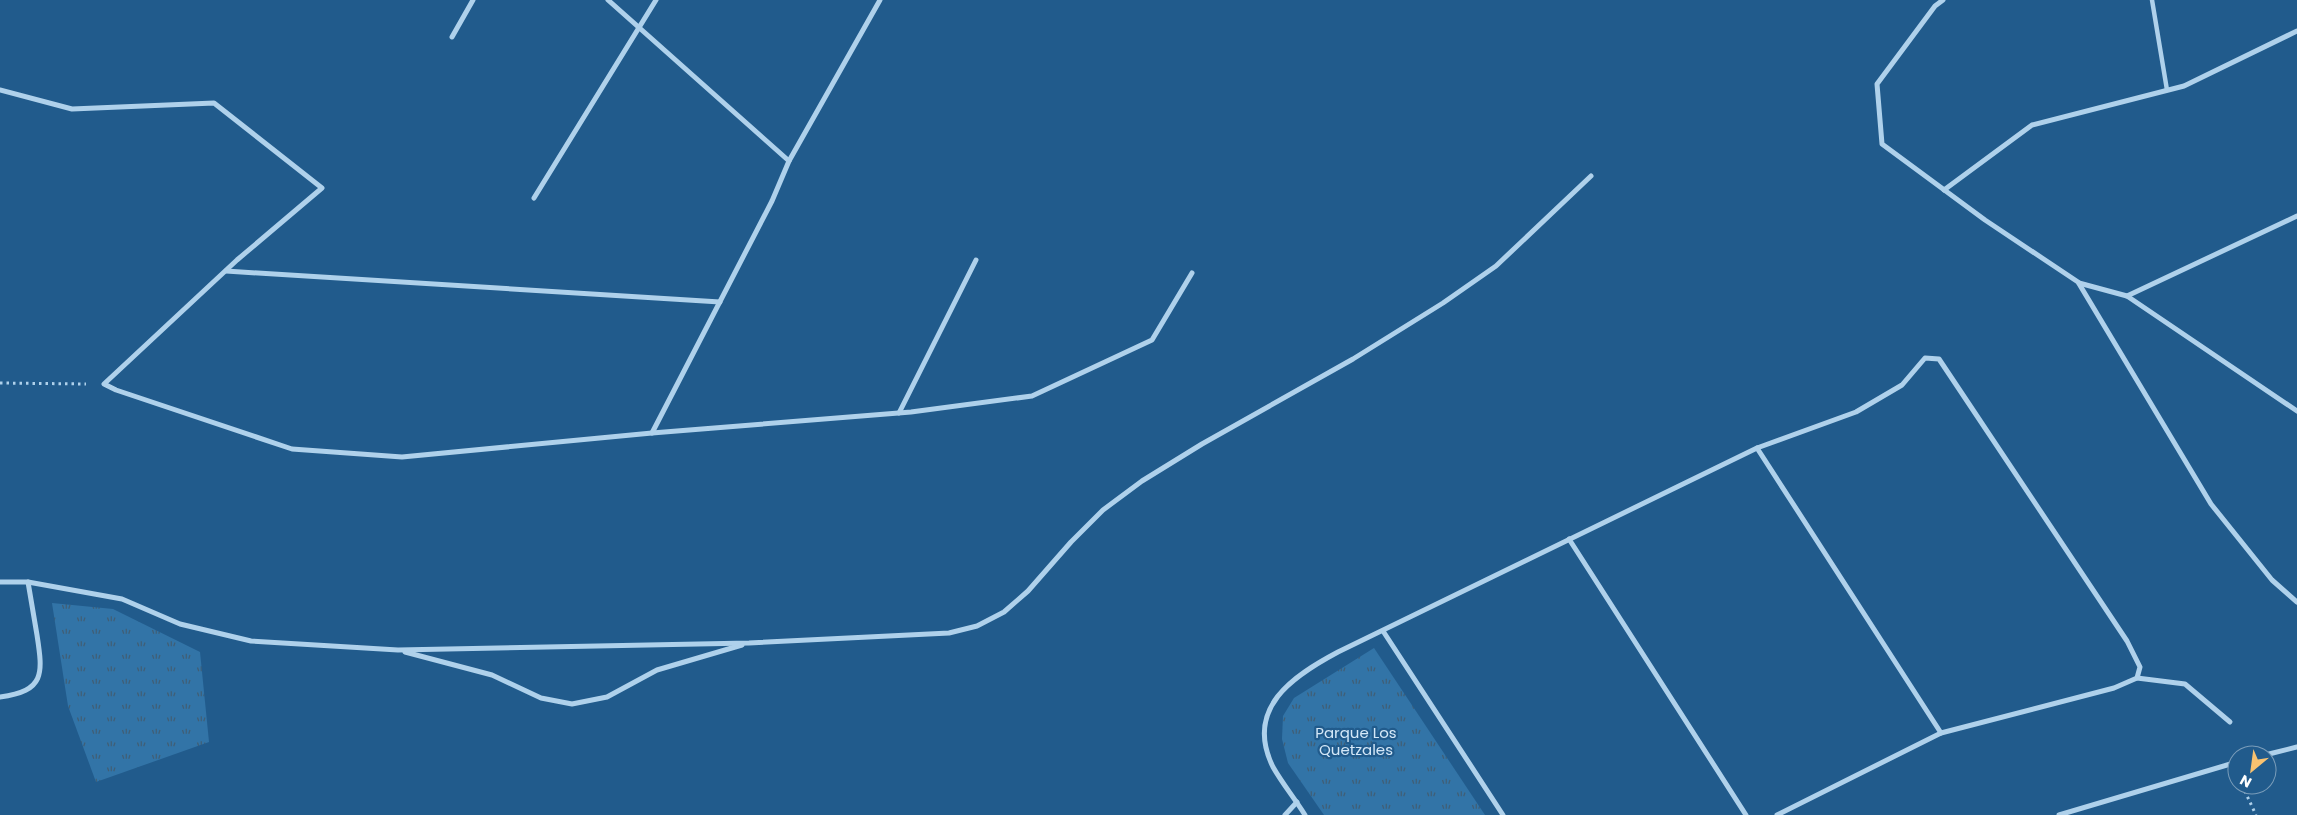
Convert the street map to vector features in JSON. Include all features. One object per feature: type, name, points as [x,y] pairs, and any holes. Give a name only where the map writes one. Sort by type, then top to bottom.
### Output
[{"type":"street","points":[[452,37],[473,0]]},
{"type":"street","points":[[608,0],[789,161]]},
{"type":"street","points":[[534,198],[656,0]]},
{"type":"street","points":[[652,433],[772,201],[789,161],[880,0]]},
{"type":"street","points":[[1943,0],[1935,6],[1877,84],[1882,144],[1985,220],[2078,282],[2128,296],[2297,411]]},
{"type":"street","points":[[2152,0],[2167,90]]},
{"type":"street","points":[[1944,190],[2032,125],[2184,86],[2297,31]]},
{"type":"street","points":[[0,90],[72,109],[214,103],[322,188],[226,271],[104,384],[116,390],[292,449],[402,457],[652,433],[898,413],[1032,396],[1152,340],[1192,273]]},
{"type":"street","points":[[0,582],[28,582],[122,598],[180,624],[251,641],[398,650],[749,643],[949,633],[977,626],[1004,612],[1028,591],[1071,542],[1103,510],[1134,487],[1202,444],[1354,359],[1443,303],[1496,266],[1591,176]]},
{"type":"street","points":[[2128,296],[2297,216]]},
{"type":"street","points":[[898,413],[976,260]]},
{"type":"street","points":[[226,271],[720,302]]},
{"type":"street","points":[[2078,282],[2211,504],[2272,580],[2297,602]]},
{"type":"street","points":[[1305,815],[1273,766],[1266,747],[1266,726],[1271,708],[1279,693],[1295,677],[1320,662],[1757,448],[1856,412],[1902,385],[1925,358],[1940,359],[2127,641],[2140,667],[2137,678]]},
{"type":"street","points":[[1757,448],[1941,733]]},
{"type":"street","points":[[1569,539],[1746,815]]},
{"type":"street","points":[[0,697],[20,694],[35,682],[42,668],[28,582]]},
{"type":"street","points":[[1383,631],[1503,815]]},
{"type":"street","points":[[398,650],[492,675],[541,698],[572,704],[607,697],[657,670],[749,643]]},
{"type":"street","points":[[1778,815],[1941,733],[2114,688],[2137,678],[2185,684],[2230,722]]},
{"type":"street","points":[[2277,752],[2297,748]]},
{"type":"street","points":[[2060,815],[2227,765]]},
{"type":"street","points":[[1285,815],[1296,802]]},
{"type":"path","points":[[0,383],[104,384]]},
{"type":"path","points":[[2247,795],[2256,815]]},
{"type":"green space","points":[[52,603],[113,609],[200,652],[209,742],[96,782],[68,706]]},
{"type":"green space","name":"Parque Los Quetzales","points":[[1374,648],[1485,815],[1324,815],[1288,763],[1282,739],[1283,716],[1294,698]]}]
